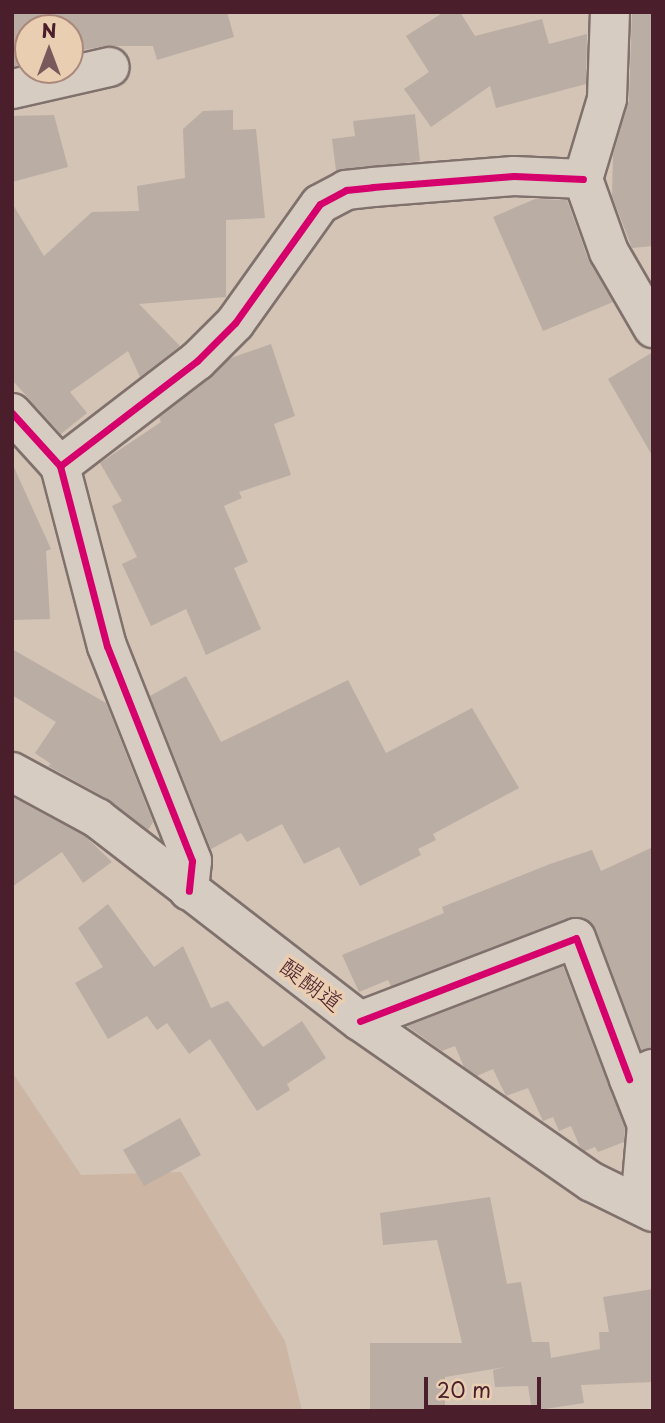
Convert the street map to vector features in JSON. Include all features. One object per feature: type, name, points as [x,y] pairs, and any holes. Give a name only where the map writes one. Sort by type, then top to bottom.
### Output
[{"type":"street","points":[[610,12],[607,99],[583,179],[609,252],[653,328]]},
{"type":"street","points":[[12,89],[110,67]]},
{"type":"street","points":[[60,467],[197,361],[235,323],[320,204],[346,190],[373,187],[514,176],[583,179]]},
{"type":"street","points":[[12,413],[60,467],[107,646],[192,861],[189,891]]},
{"type":"street","name":"醍醐道","points":[[12,772],[97,818],[360,1021],[592,1182],[647,1208]]},
{"type":"street","points":[[360,1021],[576,938],[641,1074],[647,1125],[647,1208]]},
{"type":"shaded area","points":[[12,1072],[81,1175],[181,1172],[285,1341],[302,1411],[12,1411]]},
{"type":"building","points":[[12,12],[227,12],[234,37],[157,60],[153,46],[106,46],[84,50],[84,14],[14,14],[12,67]]},
{"type":"building","points":[[444,12],[460,12],[475,36],[542,19],[549,44],[587,34],[586,84],[496,108],[490,86],[431,127],[404,89],[429,72],[406,36]]},
{"type":"building","points":[[632,12],[653,12],[653,246],[632,248],[612,196],[613,155],[629,100]]},
{"type":"building","points":[[233,110],[233,130],[256,129],[265,218],[226,220],[226,297],[139,304],[180,346],[140,377],[128,351],[70,392],[87,413],[61,434],[12,380],[12,203],[44,256],[92,212],[139,211],[137,186],[185,178],[183,129],[203,111]]},
{"type":"building","points":[[415,114],[420,161],[336,171],[332,139],[355,136],[353,121]]},
{"type":"building","points":[[54,115],[68,167],[12,182],[12,116]]},
{"type":"building","points":[[535,199],[567,200],[588,259],[613,302],[543,331],[493,217]]},
{"type":"building","points":[[271,344],[295,416],[274,424],[291,475],[239,492],[242,498],[224,506],[248,562],[234,568],[261,629],[206,655],[186,609],[151,626],[122,564],[137,557],[112,506],[122,501],[100,463],[161,422],[159,417],[231,358]]},
{"type":"building","points":[[653,352],[653,457],[608,379]]},
{"type":"building","points":[[12,463],[51,549],[46,551],[50,619],[12,620]]},
{"type":"building","points":[[12,649],[106,703],[153,822],[148,830],[108,799],[48,766],[51,764],[35,753],[56,722],[12,695]]},
{"type":"building","points":[[186,676],[221,742],[348,680],[386,753],[472,708],[519,788],[433,834],[436,840],[418,849],[421,855],[360,886],[339,847],[304,864],[282,824],[247,842],[241,833],[211,849],[150,696]]},
{"type":"building","points":[[12,797],[85,836],[112,862],[83,883],[62,852],[12,887]]},
{"type":"building","points":[[653,847],[651,1048],[641,1050],[596,930],[580,917],[391,986],[388,980],[359,992],[342,955],[444,913],[442,907],[550,864],[592,850],[601,871]]},
{"type":"building","points":[[108,904],[154,967],[183,946],[211,1008],[228,1001],[263,1047],[302,1021],[326,1058],[287,1084],[290,1090],[257,1111],[210,1039],[189,1054],[167,1023],[157,1030],[147,1016],[108,1039],[75,983],[103,967],[78,928]]},
{"type":"building","points":[[563,966],[625,1128],[624,1142],[598,1152],[595,1147],[585,1151],[580,1147],[571,1126],[559,1131],[553,1117],[543,1121],[528,1088],[506,1096],[493,1069],[477,1076],[464,1067],[455,1046],[442,1051],[407,1026]]},
{"type":"building","points":[[180,1118],[201,1155],[144,1186],[123,1150]]},
{"type":"building","points":[[490,1197],[507,1284],[521,1282],[532,1342],[549,1342],[551,1358],[600,1349],[599,1332],[609,1332],[603,1297],[653,1289],[653,1382],[581,1385],[584,1403],[532,1411],[528,1386],[495,1387],[493,1370],[505,1367],[445,1377],[445,1411],[370,1411],[370,1343],[462,1343],[437,1240],[383,1245],[380,1213]]},
{"type":"cycle path","points":[[60,466],[197,361],[235,323],[320,204],[346,190],[373,187],[514,176],[583,179]]},
{"type":"cycle path","points":[[12,413],[60,466],[107,646],[192,861],[189,891]]},
{"type":"cycle path","points":[[360,1021],[576,938],[629,1079]]}]
